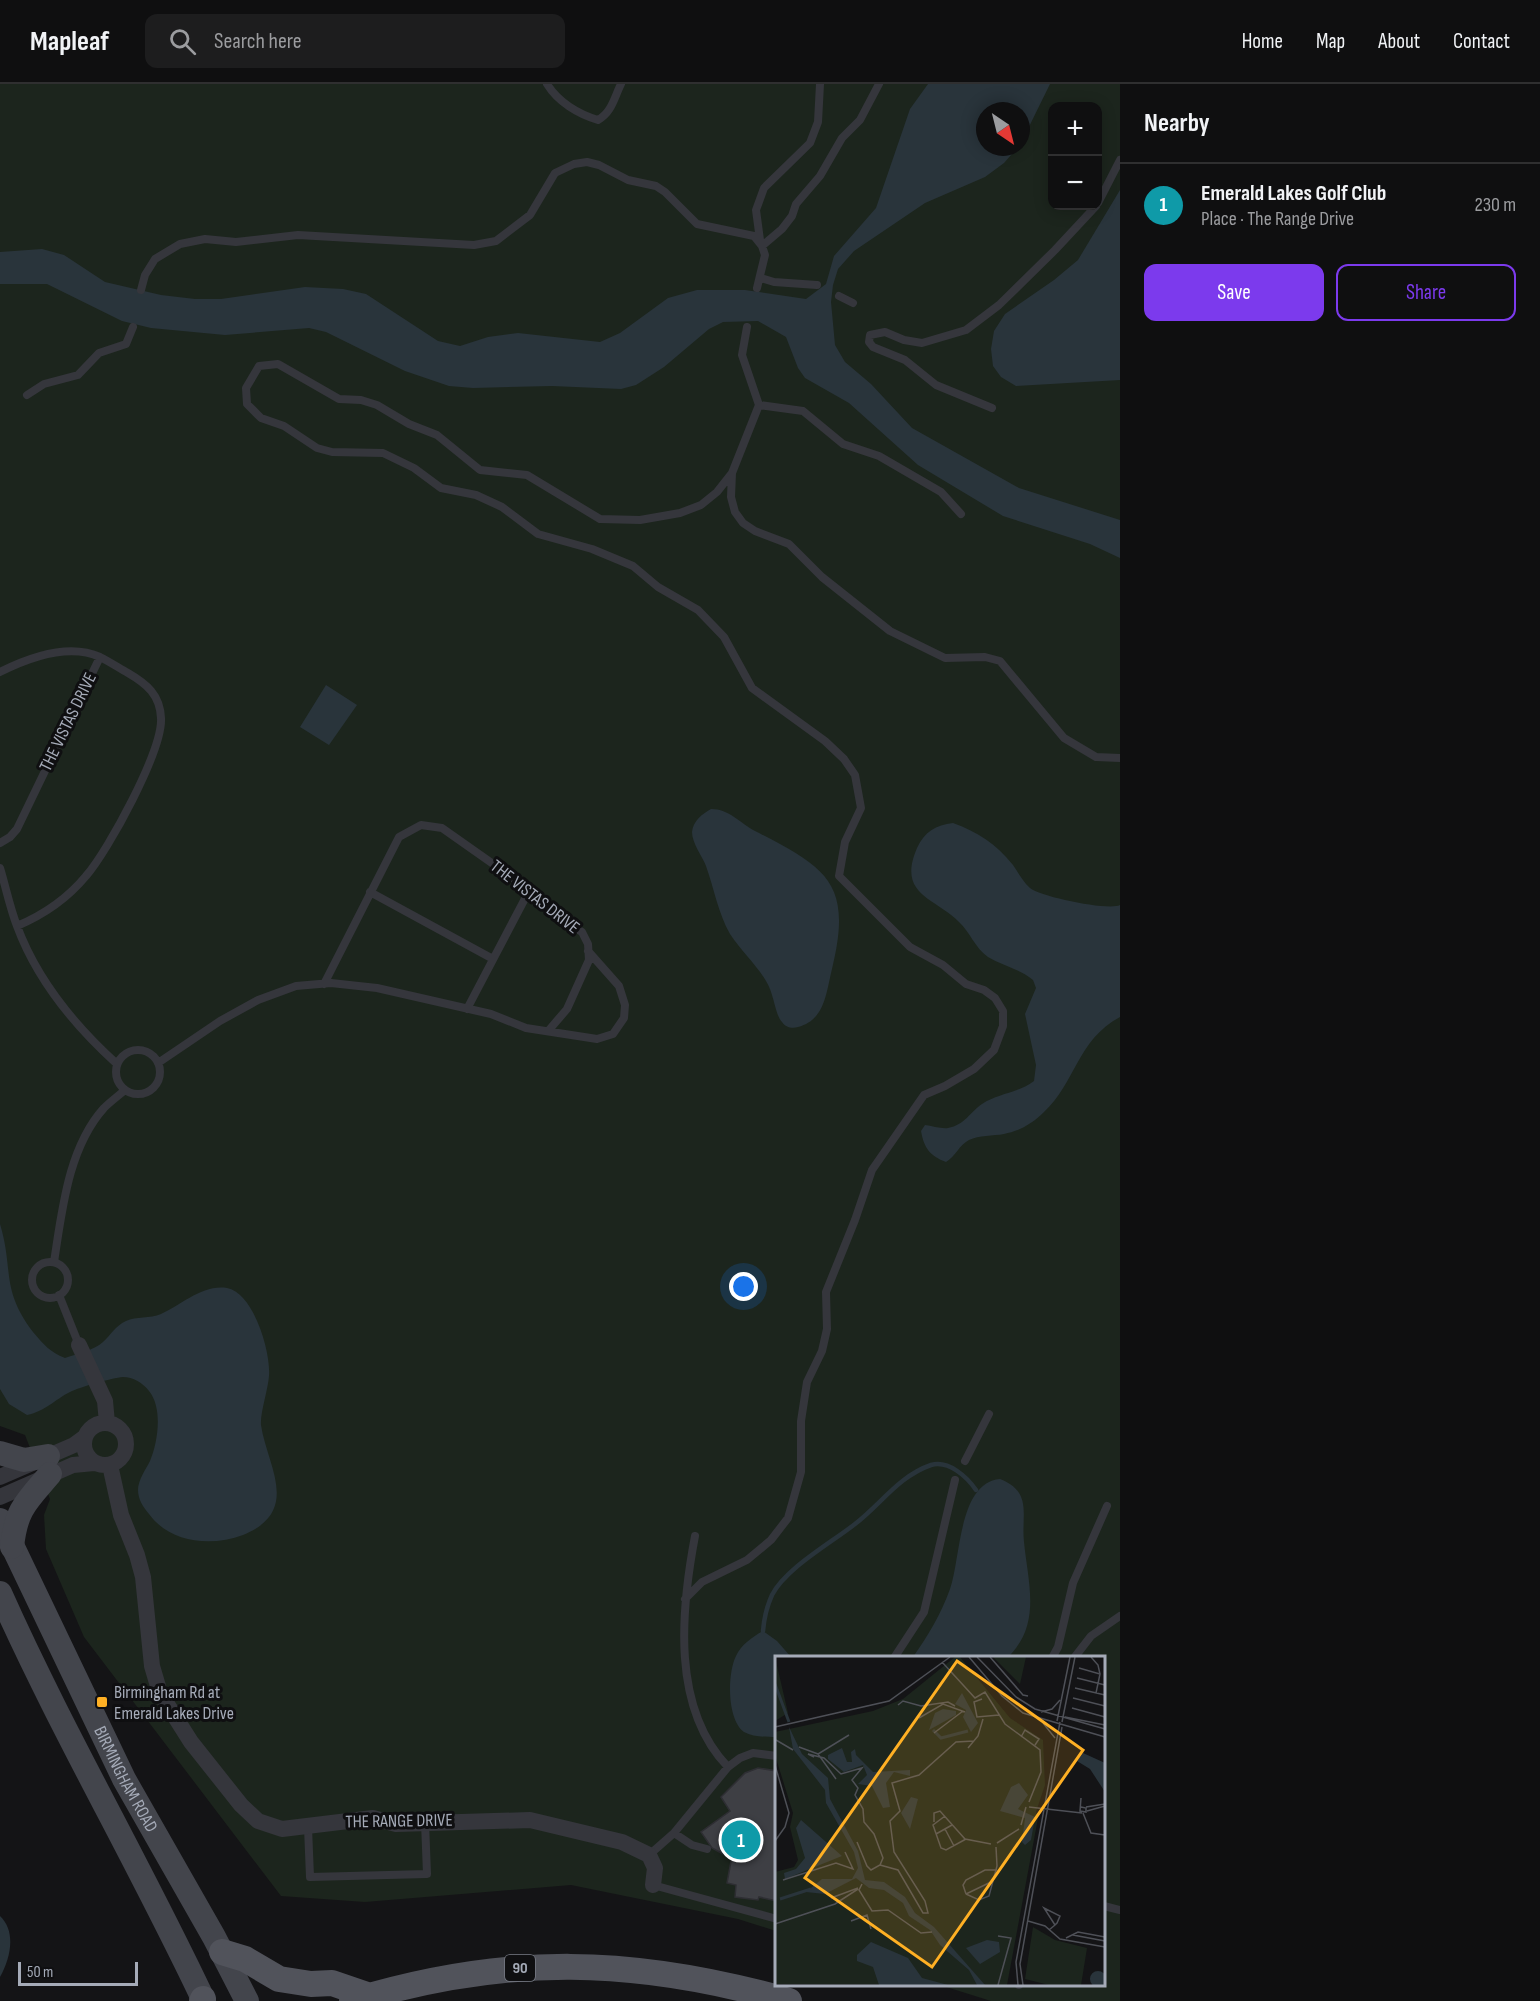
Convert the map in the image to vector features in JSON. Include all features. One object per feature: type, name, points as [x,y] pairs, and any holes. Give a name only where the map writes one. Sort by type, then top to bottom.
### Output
[{"type":"main road","points":[[222,1952],[245,1959],[279,1979],[311,1984],[332,1983],[361,1998]]},
{"type":"main road","name":"90","points":[[361,1998],[401,1986],[479,1971],[576,1965],[620,1967],[682,1976],[789,2001]]},
{"type":"street","points":[[79,1345],[105,1401],[107,1423]]},
{"type":"street","points":[[0,1453],[49,1465],[102,1464],[123,1455],[125,1439],[121,1432],[107,1423],[94,1426],[85,1437],[49,1465],[0,1497]]},
{"type":"street","points":[[85,1437],[85,1452],[102,1464]]},
{"type":"street","name":"THE RANGE DRIVE","points":[[102,1464],[137,1555],[142,1577],[152,1666],[160,1693],[209,1766],[258,1821],[282,1829],[373,1818],[396,1824],[530,1820],[622,1842],[649,1856]]},
{"type":"street","points":[[0,1477],[49,1465]]},
{"type":"street","points":[[12,1547],[16,1519],[49,1465]]},
{"type":"street","name":"BIRMINGHAM ROAD","points":[[0,1520],[124,1779],[222,1952],[247,2001]]},
{"type":"street","name":"BIRMINGHAM ROAD","points":[[0,1593],[58,1718],[142,1873],[203,2000]]},
{"type":"street","points":[[649,1856],[655,1868],[653,1885]]},
{"type":"lane","points":[[547,84],[554,94],[567,105],[585,116],[598,120],[607,115],[621,84]]},
{"type":"lane","points":[[757,288],[765,264],[756,210],[764,188],[810,143],[818,122],[820,84]]},
{"type":"lane","points":[[761,244],[782,229],[792,216],[796,204],[820,176],[842,138],[860,120],[879,84]]},
{"type":"lane","points":[[1102,194],[1120,160]]},
{"type":"lane","points":[[141,290],[145,275],[155,259],[180,244],[205,239],[236,242],[298,236],[474,245],[496,242],[530,215],[555,173],[573,164],[587,162],[599,165],[628,180],[656,186],[698,224],[740,231],[754,236],[761,244]]},
{"type":"lane","points":[[992,408],[936,385],[905,360],[873,347],[869,342],[870,335],[885,332],[904,340],[922,343],[966,330],[999,305],[1056,250],[1092,210]]},
{"type":"lane","points":[[760,278],[780,283],[817,285]]},
{"type":"lane","points":[[839,296],[853,303]]},
{"type":"lane","points":[[27,395],[44,384],[78,375],[99,353],[126,344],[133,327]]},
{"type":"lane","points":[[685,1599],[702,1582],[747,1560],[771,1540],[788,1518],[801,1472],[801,1420],[807,1382],[822,1351],[827,1329],[826,1292],[872,1170],[924,1095],[945,1086],[974,1068],[994,1050],[1003,1026],[1002,1011],[995,998],[984,990],[966,984],[943,965],[910,946],[839,876],[845,842],[861,808],[855,775],[844,759],[825,741],[752,688],[724,637],[698,610],[658,587],[633,566],[592,549],[538,534],[502,507],[476,495],[441,488],[414,468],[382,453],[332,452],[317,448],[284,426],[261,418],[247,404],[246,388],[259,366],[278,364],[339,399],[360,400],[377,405],[409,424],[437,435],[480,470],[527,475],[600,519],[640,520],[680,513],[701,505],[717,492],[732,473],[759,405],[742,355],[747,327]]},
{"type":"lane","points":[[759,405],[803,411],[843,444],[879,456],[941,492],[961,514]]},
{"type":"lane","points":[[732,473],[731,497],[735,512],[742,523],[755,531],[789,544],[822,577],[890,631],[945,658],[985,657],[1000,661],[1064,738],[1096,757],[1120,758]]},
{"type":"lane","name":"THE VISTAS DRIVE","points":[[0,672],[49,654],[71,652],[100,657],[17,829],[0,843]]},
{"type":"lane","points":[[17,926],[60,902],[87,876],[132,798],[157,742],[162,720],[158,699],[135,677],[100,657]]},
{"type":"lane","name":"THE VISTAS DRIVE","points":[[324,984],[399,837],[421,825],[442,828],[529,891],[556,917],[582,932],[589,960],[567,1009],[549,1030]]},
{"type":"lane","points":[[0,868],[17,926],[46,985],[99,1048],[117,1064]]},
{"type":"lane","points":[[467,1009],[529,891]]},
{"type":"lane","points":[[370,892],[494,958]]},
{"type":"lane","points":[[158,1063],[220,1021],[258,1000],[296,986],[324,984],[377,988],[491,1014],[526,1028],[549,1030],[583,1039],[597,1039],[613,1034],[624,1018],[625,1005],[619,986],[588,951]]},
{"type":"lane","points":[[141,1050],[148,1053],[158,1063],[159,1077],[152,1089],[139,1094],[125,1090],[117,1078],[117,1064],[127,1053],[141,1050]]},
{"type":"lane","points":[[54,1262],[64,1200],[84,1139],[103,1109],[125,1090]]},
{"type":"lane","points":[[54,1262],[67,1274],[67,1286],[59,1295],[46,1297],[36,1291],[32,1279],[42,1264],[54,1262]]},
{"type":"lane","points":[[59,1295],[79,1345]]},
{"type":"lane","points":[[964,1461],[989,1414]]},
{"type":"lane","points":[[895,1656],[924,1612],[955,1480]]},
{"type":"lane","points":[[1053,1656],[1058,1647],[1073,1583],[1107,1506]]},
{"type":"lane","points":[[695,1536],[685,1599],[683,1649],[700,1730],[714,1753],[728,1767]]},
{"type":"lane","points":[[1076,1656],[1091,1636],[1120,1616]]},
{"type":"lane","points":[[649,1856],[674,1833],[728,1767],[740,1758],[753,1753],[775,1756]]},
{"type":"lane","points":[[308,1827],[310,1877],[427,1874],[425,1822]]},
{"type":"lane","points":[[674,1833],[692,1845],[707,1849]]},
{"type":"lane","points":[[653,1885],[775,1918]]},
{"type":"lane","points":[[1105,1906],[1120,1910]]},
{"type":"shaded area","points":[[0,84],[1120,84],[1120,2001],[991,2001],[943,1986],[1105,1986],[1105,1656],[775,1656],[775,1931],[738,1919],[571,1885],[365,1902],[281,1896],[84,1637],[46,1549],[44,1515],[50,1499],[25,1435],[0,1426]]},
{"type":"shaded area","points":[[928,84],[1050,84],[1030,125],[1030,102],[976,102],[976,156],[1010,156],[985,177],[925,203],[854,251],[838,269],[831,302],[835,345],[845,362],[871,384],[912,428],[1019,488],[1120,520],[1120,558],[1090,544],[1003,516],[918,465],[849,403],[805,378],[798,368],[786,337],[758,321],[723,322],[709,329],[664,367],[636,385],[621,389],[552,386],[473,388],[449,386],[405,371],[326,332],[309,328],[225,335],[151,328],[122,321],[47,284],[0,284],[0,252],[42,249],[64,255],[105,282],[161,295],[221,299],[305,287],[343,289],[366,294],[438,341],[460,346],[488,337],[518,333],[600,342],[620,333],[668,298],[697,290],[745,290],[806,299],[826,284],[834,256],[876,208],[910,109]]},
{"type":"shaded area","points":[[1120,190],[1120,380],[1016,386],[1001,377],[993,366],[991,349],[994,331],[1005,314],[1054,280],[1078,260]]},
{"type":"shaded area","points":[[326,685],[357,705],[329,745],[300,727]]},
{"type":"shaded area","points":[[711,809],[729,814],[800,856],[817,868],[836,897],[839,916],[838,940],[828,987],[819,1012],[807,1023],[798,1027],[793,1028],[783,1024],[766,981],[730,934],[719,909],[706,866],[692,836],[696,821]]},
{"type":"shaded area","points":[[953,823],[971,830],[993,845],[1013,865],[1027,886],[1037,892],[1090,905],[1120,905],[1120,1017],[1094,1038],[1063,1089],[1040,1116],[1015,1131],[969,1140],[946,1162],[932,1154],[926,1147],[921,1131],[925,1125],[946,1128],[959,1124],[982,1104],[1034,1081],[1036,1065],[1025,1014],[1036,988],[1033,980],[983,953],[959,922],[929,900],[915,885],[912,864],[923,838],[936,828]]},
{"type":"shaded area","points":[[0,1224],[9,1279],[16,1303],[23,1317],[41,1341],[51,1351],[65,1358],[100,1345],[126,1321],[161,1314],[209,1289],[227,1288],[237,1292],[245,1301],[259,1325],[269,1366],[261,1425],[276,1486],[276,1500],[272,1513],[261,1525],[231,1539],[192,1540],[168,1531],[149,1514],[141,1503],[138,1486],[155,1444],[158,1416],[149,1391],[134,1379],[123,1377],[81,1388],[27,1415],[9,1404],[0,1389]]},
{"type":"shaded area","points":[[1000,1479],[1010,1484],[1017,1491],[1023,1505],[1024,1542],[1030,1588],[1029,1617],[1025,1631],[1019,1644],[1009,1656],[914,1656],[943,1607],[954,1576],[963,1524],[976,1494],[986,1484]]},
{"type":"shaded area","points":[[763,1631],[777,1641],[790,1656],[775,1656],[775,1737],[748,1734],[738,1726],[734,1718],[730,1696],[733,1664],[741,1648]]},
{"type":"shaded area","points":[[0,1916],[9,1930],[10,1946],[7,1962],[0,1977]]},
{"type":"building","points":[[758,1768],[775,1771],[775,1901],[759,1897],[758,1900],[735,1897],[736,1885],[727,1883],[732,1856],[735,1857],[736,1851],[730,1849],[723,1854],[712,1848],[701,1832],[730,1811],[721,1797],[745,1773]]},
{"type":"waterway","points":[[763,1631],[772,1595],[788,1575],[855,1524],[909,1476],[931,1465],[944,1465],[963,1475],[976,1490]]},
{"type":"place","name":"Birmingham Rd at Emerald Lakes Drive","points":[[102,1702]]},
{"type":"place","name":"Emerald Lakes Golf Club","points":[[741,1840]]}]
